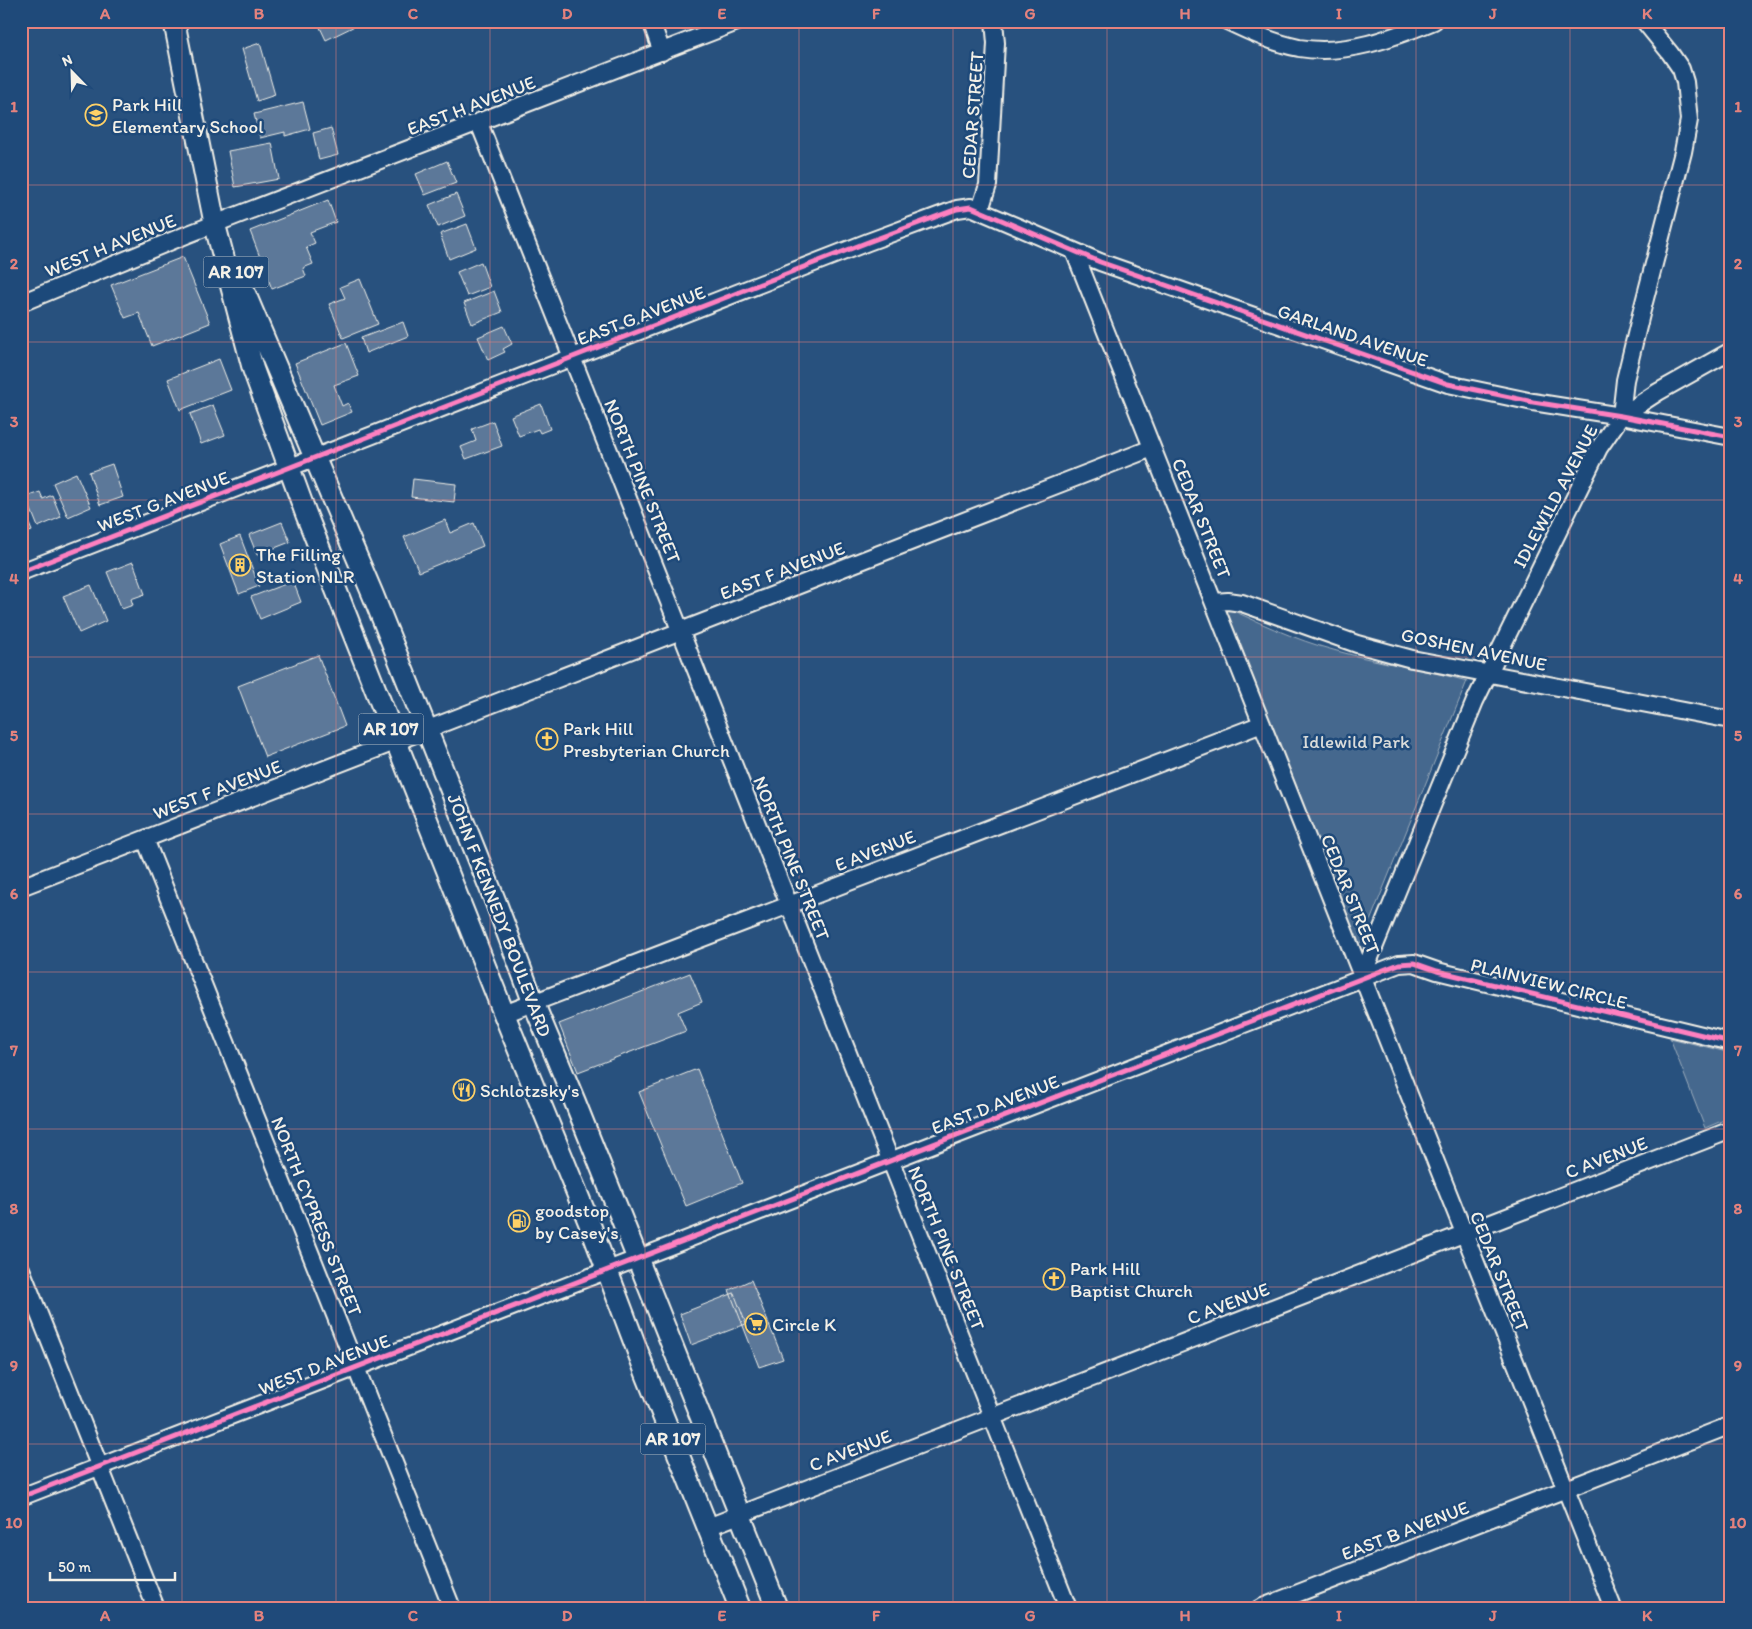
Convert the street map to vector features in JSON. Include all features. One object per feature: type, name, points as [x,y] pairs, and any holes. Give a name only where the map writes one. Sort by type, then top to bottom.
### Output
[{"type":"main road","name":"JOHN F KENNEDY BOULEVARD","points":[[174,21],[215,225],[253,368],[306,514],[740,1608]]},
{"type":"main road","name":"JOHN F KENNEDY BOULEVARD","points":[[215,225],[373,595],[496,903],[534,1004],[638,1258],[777,1608]]},
{"type":"street","points":[[651,21],[662,52]]},
{"type":"street","name":"EAST H AVENUE","points":[[215,225],[740,21]]},
{"type":"street","name":"CEDAR STREET","points":[[980,210],[988,185],[996,43],[994,21]]},
{"type":"street","points":[[1227,21],[1263,38],[1298,48],[1314,50],[1376,43],[1428,22]]},
{"type":"street","name":"IDLEWILD AVENUE","points":[[1362,977],[1458,741],[1488,674],[1599,448],[1621,416],[1630,361],[1683,152],[1689,120],[1684,82],[1680,70],[1670,53],[1644,21]]},
{"type":"street","name":"NORTH PINE STREET","points":[[479,123],[1068,1608]]},
{"type":"street","name":"EAST G AVENUE","points":[[315,458],[868,242],[958,209],[971,207],[980,210]]},
{"type":"street","name":"GARLAND AVENUE","points":[[980,210],[993,218],[1074,252],[1448,384],[1533,402],[1621,416],[1731,437]]},
{"type":"street","name":"WEST H AVENUE","points":[[21,303],[215,225]]},
{"type":"street","name":"CEDAR STREET","points":[[1074,252],[1613,1608]]},
{"type":"street","points":[[1621,416],[1658,392],[1731,351]]},
{"type":"street","name":"EAST F AVENUE","points":[[427,729],[1152,448]]},
{"type":"street","name":"WEST G AVENUE","points":[[21,572],[315,458]]},
{"type":"street","name":"GOSHEN AVENUE","points":[[1214,602],[1242,603],[1357,644],[1412,659],[1731,720]]},
{"type":"street","name":"E AVENUE","points":[[504,1014],[1262,724]]},
{"type":"street","name":"WEST F AVENUE","points":[[21,887],[427,729]]},
{"type":"street","name":"NORTH CYPRESS STREET","points":[[145,838],[452,1608]]},
{"type":"street","name":"PLAINVIEW CIRCLE","points":[[1362,977],[1399,964],[1414,963],[1436,971],[1731,1042]]},
{"type":"street","name":"EAST D AVENUE","points":[[638,1258],[1362,977]]},
{"type":"street","name":"C AVENUE","points":[[708,1528],[1731,1130]]},
{"type":"street","name":"WEST D AVENUE","points":[[21,1497],[638,1258]]},
{"type":"street","points":[[21,1269],[156,1608]]},
{"type":"street","points":[[1566,1489],[1731,1425]]},
{"type":"street","name":"EAST B AVENUE","points":[[1260,1608],[1566,1489]]},
{"type":"green space","name":"Idlewild Park","points":[[1214,602],[1274,629],[1321,646],[1467,681],[1362,941],[1357,945]]},
{"type":"green space","points":[[1670,1038],[1731,1053],[1731,1117],[1705,1128]]},
{"type":"building","points":[[317,21],[365,21],[326,40]]},
{"type":"building","points":[[260,43],[275,95],[257,101],[242,49]]},
{"type":"building","points":[[303,102],[310,129],[285,136],[285,132],[260,138],[254,114]]},
{"type":"building","points":[[331,128],[338,155],[319,160],[313,133]]},
{"type":"building","points":[[272,143],[279,179],[235,187],[228,151]]},
{"type":"building","points":[[447,161],[456,183],[425,195],[416,174]]},
{"type":"building","points":[[456,194],[465,216],[438,227],[429,205]]},
{"type":"building","points":[[328,200],[336,222],[310,232],[315,243],[306,247],[313,264],[303,268],[306,276],[272,289],[250,231]]},
{"type":"building","points":[[467,224],[476,248],[449,259],[440,234]]},
{"type":"building","points":[[183,257],[210,323],[152,346],[139,313],[125,318],[111,285]]},
{"type":"building","points":[[481,262],[490,287],[467,296],[457,272]]},
{"type":"building","points":[[360,279],[378,324],[343,338],[329,304],[345,298],[340,287]]},
{"type":"building","points":[[494,291],[502,312],[472,324],[464,303]]},
{"type":"building","points":[[403,322],[408,336],[366,353],[361,338]]},
{"type":"building","points":[[504,326],[512,344],[503,349],[505,352],[488,360],[478,337]]},
{"type":"building","points":[[346,343],[359,376],[334,385],[342,406],[348,403],[352,412],[320,425],[295,363]]},
{"type":"building","points":[[219,359],[231,390],[180,410],[168,379]]},
{"type":"building","points":[[541,404],[550,429],[540,433],[538,429],[519,436],[511,416]]},
{"type":"building","points":[[213,405],[225,435],[201,444],[190,414]]},
{"type":"building","points":[[493,421],[502,446],[466,459],[461,447],[476,441],[472,429]]},
{"type":"building","points":[[112,464],[123,497],[100,505],[89,472]]},
{"type":"building","points":[[76,473],[91,507],[68,517],[53,483]]},
{"type":"building","points":[[413,479],[456,484],[454,502],[411,497]]},
{"type":"building","points":[[40,492],[43,499],[52,495],[61,517],[38,527],[26,497]]},
{"type":"building","points":[[21,515],[23,520],[27,519],[32,531],[21,535]]},
{"type":"building","points":[[445,520],[450,533],[474,523],[483,546],[419,572],[404,537]]},
{"type":"building","points":[[282,522],[290,542],[257,555],[249,535]]},
{"type":"building","name":"The Filling Station NLR","points":[[240,536],[259,586],[239,594],[220,544]]},
{"type":"building","points":[[133,562],[145,594],[131,599],[133,605],[122,609],[107,572]]},
{"type":"building","points":[[293,581],[301,602],[260,619],[251,597]]},
{"type":"building","points":[[91,585],[106,621],[79,633],[63,596]]},
{"type":"building","points":[[318,655],[345,726],[265,757],[238,686]]},
{"type":"building","points":[[690,973],[702,1002],[678,1012],[686,1031],[578,1072],[559,1024]]},
{"type":"building","points":[[697,1069],[742,1183],[686,1206],[639,1092]]},
{"type":"building","name":"Circle K","points":[[751,1280],[783,1359],[759,1367],[729,1290]]},
{"type":"building","name":"Circle K","points":[[734,1293],[746,1324],[691,1345],[680,1314]]},
{"type":"cycle path","points":[[21,572],[868,242],[957,209],[971,207],[1100,262],[1448,384],[1533,402],[1621,416],[1731,437]]},
{"type":"cycle path","points":[[21,1497],[1399,964],[1414,963],[1437,971],[1731,1042]]},
{"type":"place","name":"Park Hill Elementary School","points":[[96,115]]},
{"type":"place","name":"The Filling Station NLR","points":[[240,565]]},
{"type":"place","name":"Park Hill Presbyterian Church","points":[[547,739]]},
{"type":"place","name":"Schlotzsky's","points":[[464,1090]]},
{"type":"place","name":"goodstop by Casey's","points":[[519,1221]]},
{"type":"place","name":"Park Hill Baptist Church","points":[[1054,1279]]},
{"type":"place","name":"Circle K","points":[[756,1324]]}]
